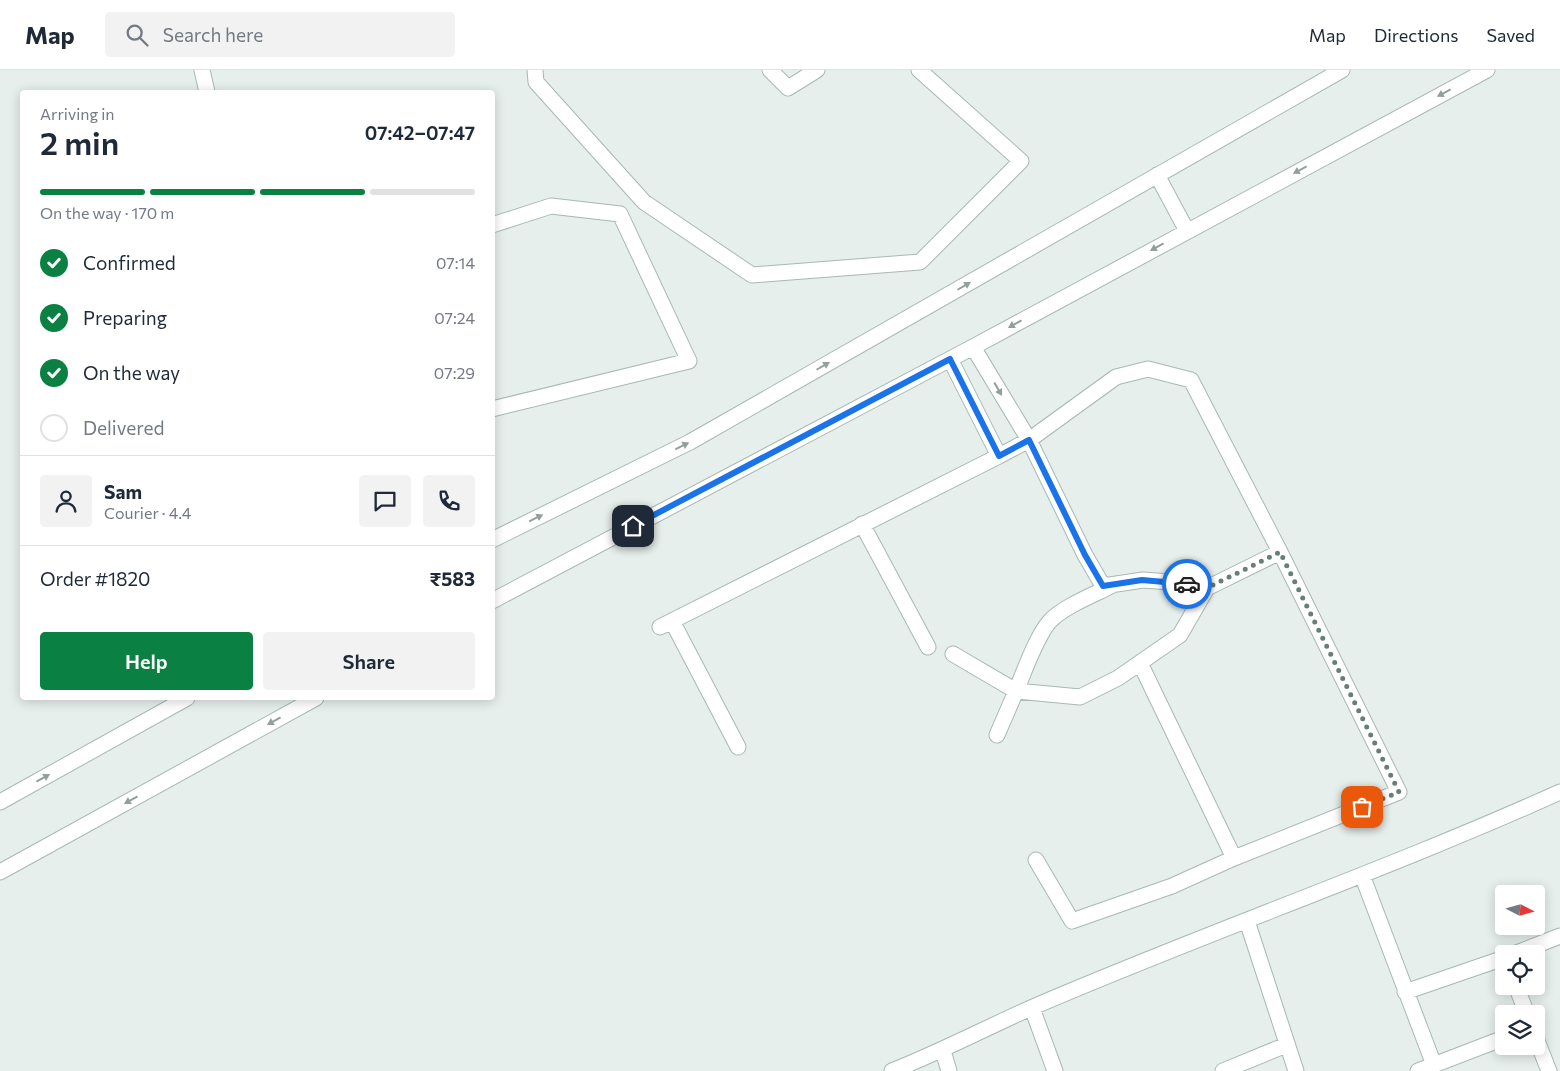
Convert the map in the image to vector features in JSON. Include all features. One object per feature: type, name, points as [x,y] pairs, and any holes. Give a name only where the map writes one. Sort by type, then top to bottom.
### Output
[{"type":"street","points":[[202,70],[207,90]]},
{"type":"street","points":[[535,70],[536,82],[644,202],[752,274],[920,262],[1020,160],[920,70]]},
{"type":"street","points":[[770,70],[788,88],[817,70]]},
{"type":"street","points":[[495,539],[690,442],[1342,70]]},
{"type":"street","points":[[495,599],[973,347],[1487,70]]},
{"type":"street","points":[[1158,175],[1187,231]]},
{"type":"street","points":[[495,224],[551,206],[620,214],[644,202]]},
{"type":"street","points":[[495,408],[689,361],[620,214]]},
{"type":"street","points":[[973,347],[1029,440],[1085,555],[1103,586],[1142,580],[1184,583],[1207,588]]},
{"type":"street","points":[[950,359],[999,456]]},
{"type":"street","points":[[738,747],[666,624],[1029,440],[1116,377],[1148,369],[1191,380],[1280,552],[1399,792],[1234,858],[1172,886],[1072,921],[1036,860]]},
{"type":"street","points":[[862,524],[928,647]]},
{"type":"street","points":[[953,654],[1016,690],[1080,697],[1118,678],[1180,635],[1207,588],[1280,552]]},
{"type":"street","points":[[997,735],[1037,644],[1050,621],[1111,586]]},
{"type":"street","points":[[1140,663],[1234,858]]},
{"type":"street","points":[[0,802],[182,700]]},
{"type":"street","points":[[0,872],[312,700]]},
{"type":"street","points":[[892,1071],[943,1051],[1032,1008],[1362,875],[1560,792]]},
{"type":"street","points":[[1362,875],[1434,1065]]},
{"type":"street","points":[[1247,921],[1296,1071]]},
{"type":"street","points":[[1537,945],[1560,936]]},
{"type":"street","points":[[1405,992],[1495,961]]},
{"type":"street","points":[[1032,1008],[1055,1071]]},
{"type":"street","points":[[1418,1071],[1495,1041]]},
{"type":"street","points":[[1223,1071],[1286,1045]]},
{"type":"street","points":[[943,1051],[949,1071]]},
{"type":"street","points":[[1543,1055],[1549,1071]]},
{"type":"way so far","points":[[1187,584],[1207,588],[1280,552],[1399,792],[1362,807]]},
{"type":"route","points":[[633,526],[950,359],[999,456],[1029,440],[1085,555],[1103,586],[1142,580],[1187,584]]}]
